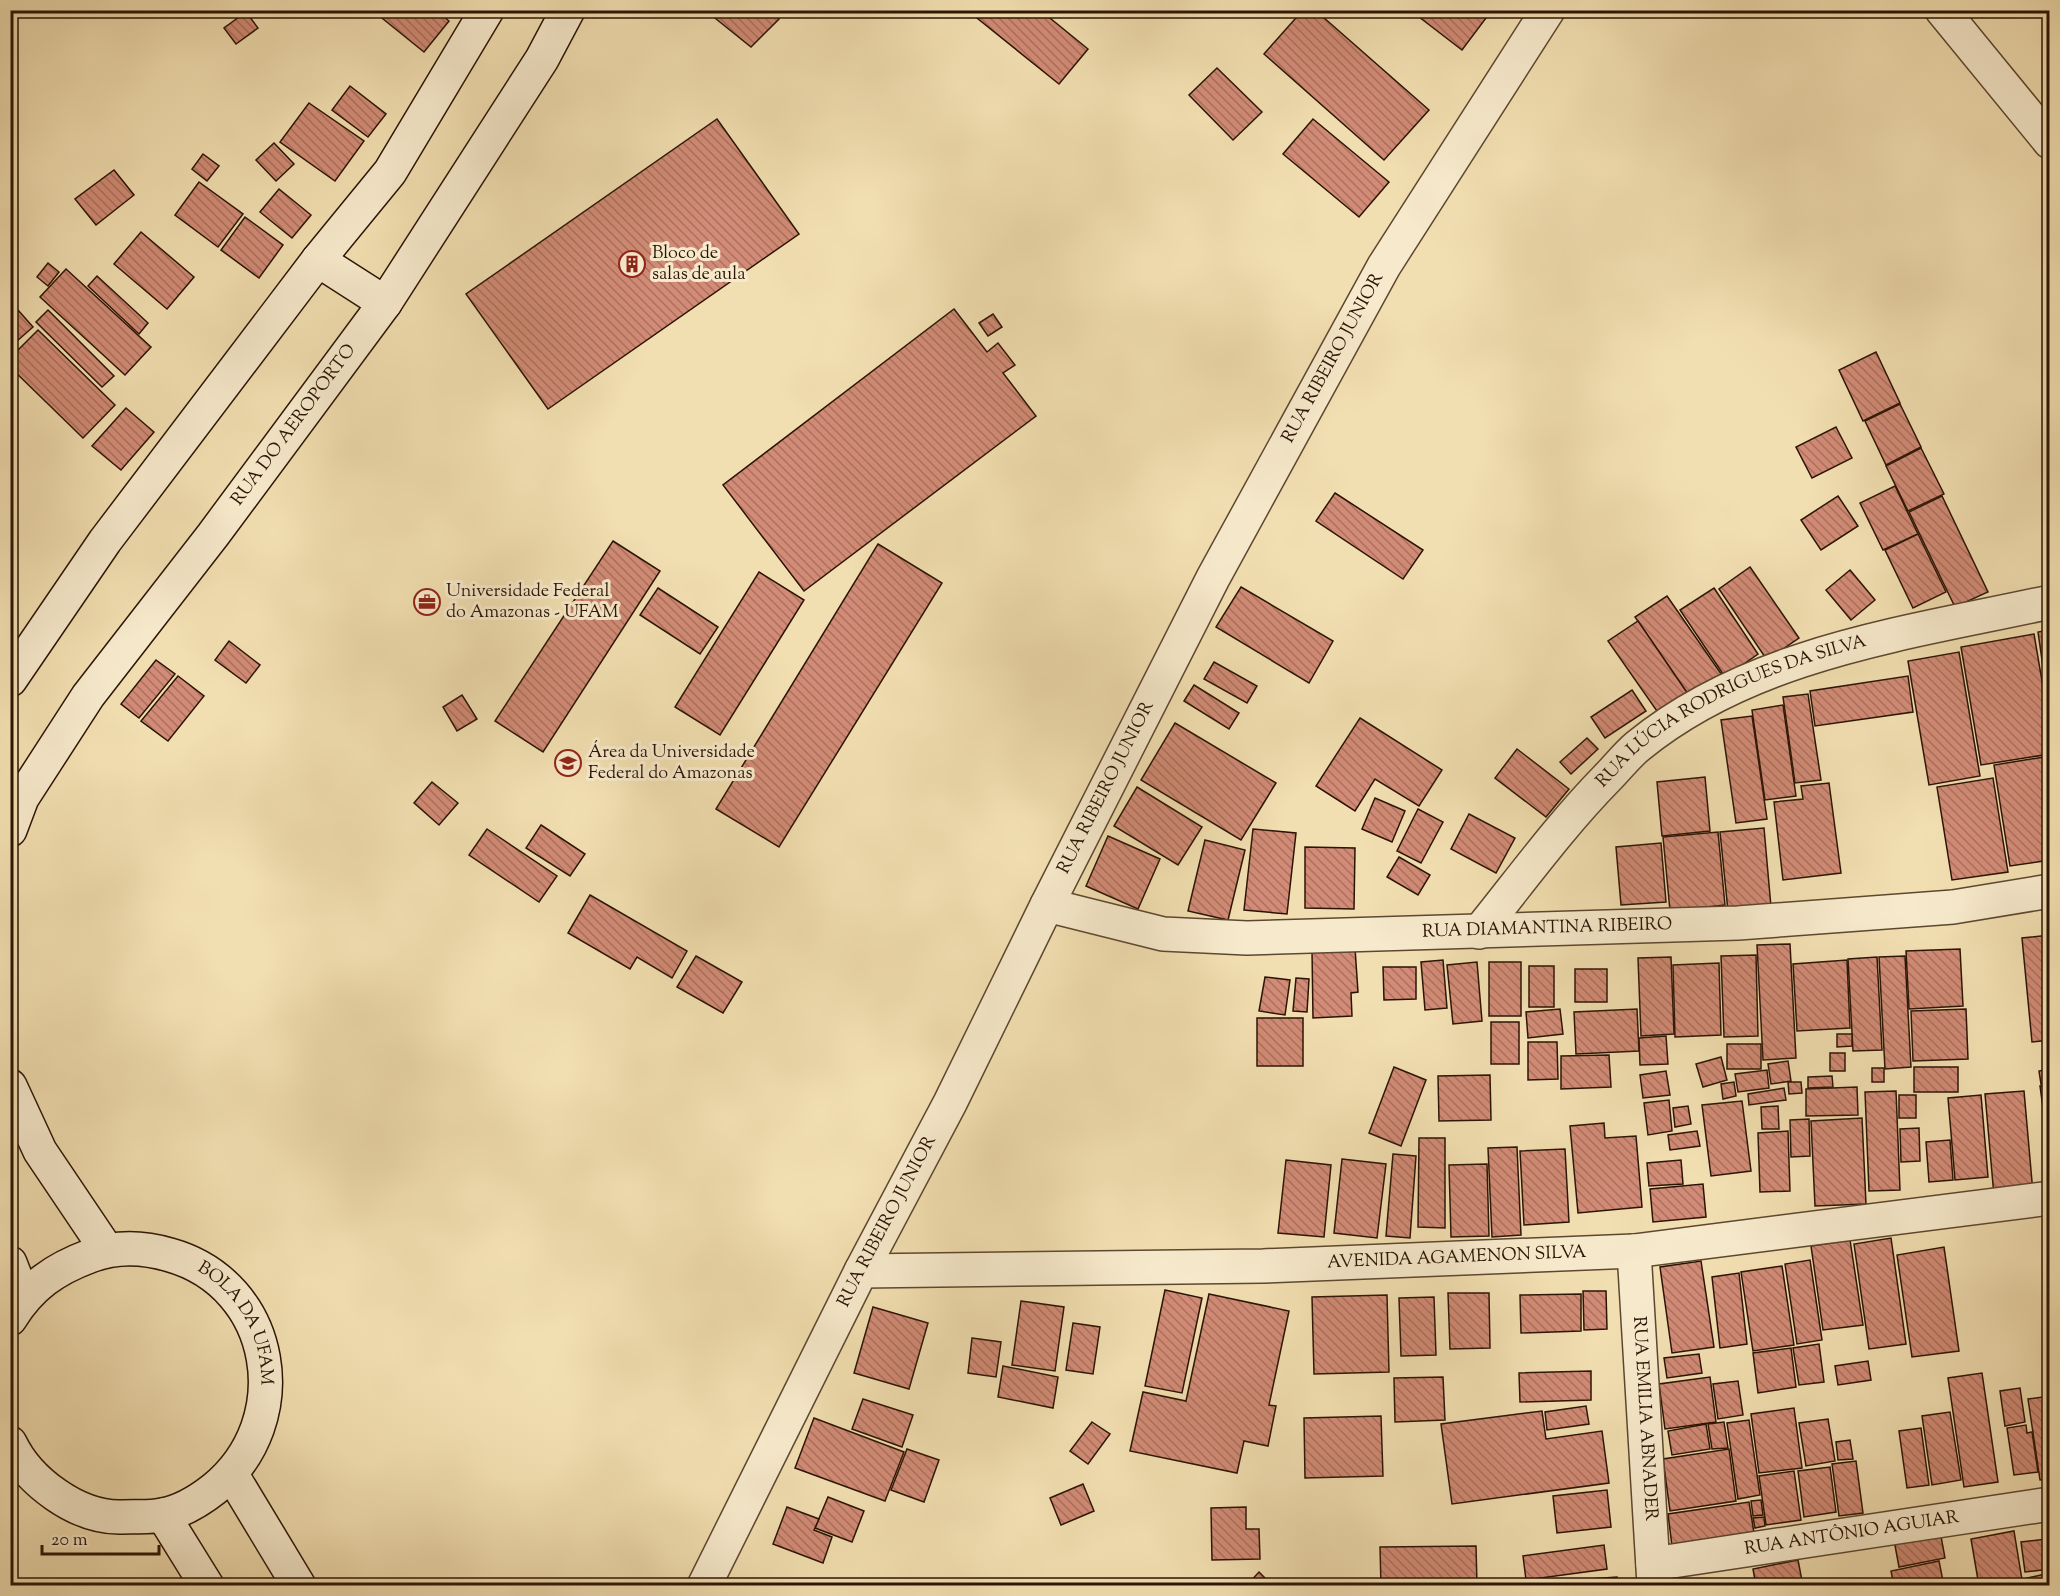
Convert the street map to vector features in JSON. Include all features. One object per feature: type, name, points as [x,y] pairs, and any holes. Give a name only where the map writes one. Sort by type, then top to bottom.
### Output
[{"type":"street","points":[[10,680],[105,541],[318,260],[390,172],[486,10]]},
{"type":"street","name":"RUA DO AEROPORTO","points":[[10,830],[22,798],[88,696],[213,535],[384,303],[542,59],[568,10]]},
{"type":"street","name":"RUA RIBEIRO JUNIOR","points":[[704,1586],[861,1271],[950,1103],[1047,905],[1213,578],[1384,266],[1548,10]]},
{"type":"street","points":[[1942,10],[2049,142]]},
{"type":"street","points":[[318,260],[384,303]]},
{"type":"street","name":"RUA LÚCIA RODRIGUES DA SILVA","points":[[1479,932],[1583,803],[1638,746],[1714,696],[1793,662],[1901,634],[2049,602]]},
{"type":"street","name":"RUA DIAMANTINA RIBEIRO","points":[[1047,905],[1163,934],[1247,938],[1783,920],[1953,907],[2049,891]]},
{"type":"street","points":[[10,1086],[40,1151],[106,1249]]},
{"type":"street","name":"AVENIDA AGAMENON SILVA","points":[[861,1271],[1167,1268],[1634,1251],[2049,1198]]},
{"type":"street","name":"BOLA DA UFAM","points":[[10,1443],[19,1462],[58,1498],[109,1517],[163,1515],[200,1500],[232,1475],[255,1439],[267,1399],[265,1357],[250,1317],[224,1284],[189,1260],[149,1249],[106,1249],[60,1267],[17,1309]]},
{"type":"street","name":"RUA EMILIA ABNADER","points":[[1634,1251],[1653,1575]]},
{"type":"street","points":[[10,1263],[17,1309]]},
{"type":"street","points":[[232,1475],[299,1586]]},
{"type":"street","name":"RUA ANTÔNIO AGUIAR","points":[[1653,1575],[2049,1504]]},
{"type":"street","points":[[163,1515],[207,1586]]},
{"type":"building","points":[[372,10],[436,10],[449,21],[424,52]]},
{"type":"building","points":[[705,10],[767,10],[779,19],[751,47]]},
{"type":"building","points":[[967,10],[1040,10],[1088,49],[1059,84]]},
{"type":"building","points":[[1303,10],[1315,10],[1429,110],[1384,160],[1264,54]]},
{"type":"building","points":[[1410,10],[1492,10],[1462,50]]},
{"type":"building","points":[[246,12],[258,28],[236,44],[224,28]]},
{"type":"building","points":[[1217,68],[1262,112],[1233,140],[1189,95]]},
{"type":"building","points":[[350,86],[386,114],[368,137],[332,110]]},
{"type":"building","points":[[309,103],[364,141],[335,181],[280,142]]},
{"type":"building","name":"Bloco de salas de aula","points":[[717,119],[799,234],[548,409],[466,294]]},
{"type":"building","points":[[1313,119],[1389,182],[1359,217],[1283,154]]},
{"type":"building","points":[[274,143],[294,164],[276,181],[256,160]]},
{"type":"building","points":[[203,154],[219,166],[207,181],[192,169]]},
{"type":"building","points":[[114,170],[134,195],[96,225],[75,199]]},
{"type":"building","points":[[199,182],[243,214],[218,247],[175,215]]},
{"type":"building","points":[[279,189],[311,215],[292,238],[260,212]]},
{"type":"building","points":[[245,217],[283,245],[259,278],[221,250]]},
{"type":"building","points":[[141,232],[194,277],[167,309],[114,264]]},
{"type":"building","points":[[48,263],[59,272],[48,286],[37,277]]},
{"type":"building","points":[[66,269],[151,347],[125,375],[40,297]]},
{"type":"building","points":[[97,276],[148,323],[139,334],[88,286]]},
{"type":"building","points":[[10,301],[33,327],[10,347]]},
{"type":"building","points":[[954,309],[987,352],[998,343],[1015,365],[1003,373],[1036,416],[804,591],[723,485]]},
{"type":"building","points":[[48,310],[114,376],[102,387],[36,322]]},
{"type":"building","points":[[993,314],[1002,327],[988,336],[979,323]]},
{"type":"building","points":[[38,330],[115,405],[83,438],[10,367],[10,358]]},
{"type":"building","points":[[1876,352],[1900,403],[1863,421],[1839,370]]},
{"type":"building","points":[[1900,404],[1921,447],[1886,465],[1865,421]]},
{"type":"building","points":[[126,408],[154,432],[121,470],[92,446]]},
{"type":"building","points":[[1836,427],[1852,458],[1812,478],[1796,447]]},
{"type":"building","points":[[1921,448],[1944,494],[1908,511],[1886,466]]},
{"type":"building","points":[[1895,486],[1918,534],[1883,550],[1860,503]]},
{"type":"building","points":[[1335,493],[1423,550],[1403,579],[1316,521]]},
{"type":"building","points":[[1838,496],[1858,526],[1821,550],[1801,520]]},
{"type":"building","points":[[1942,496],[1988,592],[1955,607],[1909,512]]},
{"type":"building","points":[[1918,534],[1946,592],[1913,608],[1885,550]]},
{"type":"building","points":[[613,541],[660,571],[543,752],[495,721]]},
{"type":"building","points":[[878,544],[942,583],[779,847],[716,809]]},
{"type":"building","points":[[1750,567],[1799,638],[1767,660],[1719,589]]},
{"type":"building","points":[[1850,570],[1875,600],[1851,620],[1826,590]]},
{"type":"building","points":[[759,572],[804,600],[720,735],[675,707]]},
{"type":"building","points":[[1241,587],[1333,641],[1309,683],[1216,627]]},
{"type":"building","points":[[658,588],[718,627],[700,654],[640,615]]},
{"type":"building","points":[[1714,588],[1758,654],[1725,677],[1680,610]]},
{"type":"building","points":[[1667,596],[1724,678],[1692,700],[1635,617]]},
{"type":"building","points":[[1638,621],[1688,694],[1659,714],[1608,641]]},
{"type":"building","points":[[2050,630],[2050,680],[2045,681],[2038,632]]},
{"type":"building","points":[[2034,634],[2050,728],[2050,754],[1981,765],[1961,647]]},
{"type":"building","points":[[229,641],[260,665],[246,683],[215,660]]},
{"type":"building","points":[[1959,652],[1980,776],[1929,785],[1908,661]]},
{"type":"building","points":[[156,660],[175,674],[139,718],[121,704]]},
{"type":"building","points":[[1214,662],[1257,686],[1247,703],[1204,679]]},
{"type":"building","points":[[178,676],[204,696],[168,741],[141,721]]},
{"type":"building","points":[[1908,676],[1913,712],[1815,726],[1810,691]]},
{"type":"building","points":[[2045,682],[2050,682],[2050,710]]},
{"type":"building","points":[[1194,685],[1239,713],[1229,729],[1184,701]]},
{"type":"building","points":[[1632,690],[1646,711],[1605,738],[1591,717]]},
{"type":"building","points":[[1808,694],[1821,780],[1795,783],[1783,697]]},
{"type":"building","points":[[462,695],[477,719],[457,731],[443,707]]},
{"type":"building","points":[[1783,705],[1796,796],[1765,800],[1752,710]]},
{"type":"building","points":[[1752,716],[1767,819],[1736,823],[1721,720]]},
{"type":"building","points":[[1360,718],[1442,770],[1419,806],[1375,779],[1355,811],[1316,786]]},
{"type":"building","points":[[1175,723],[1276,783],[1241,840],[1141,780]]},
{"type":"building","points":[[1587,738],[1598,749],[1571,774],[1560,762]]},
{"type":"building","points":[[1517,749],[1569,789],[1546,817],[1495,778]]},
{"type":"building","points":[[2050,756],[2050,860],[2010,866],[1994,765]]},
{"type":"building","points":[[1705,777],[1710,831],[1662,836],[1657,782]]},
{"type":"building","points":[[1993,778],[2008,872],[1952,880],[1937,787]]},
{"type":"building","points":[[432,782],[458,803],[439,825],[414,803]]},
{"type":"building","points":[[1829,783],[1841,873],[1783,880],[1774,802],[1803,799],[1801,786]]},
{"type":"building","points":[[1137,787],[1202,827],[1178,865],[1114,826]]},
{"type":"building","points":[[1375,798],[1405,811],[1392,842],[1362,829]]},
{"type":"building","points":[[1418,809],[1443,822],[1421,863],[1397,851]]},
{"type":"building","points":[[1469,814],[1515,838],[1496,873],[1451,849]]},
{"type":"building","points":[[541,825],[585,854],[570,876],[526,848]]},
{"type":"building","points":[[1764,828],[1771,907],[1728,911],[1720,832]]},
{"type":"building","points":[[487,829],[557,876],[539,902],[469,855]]},
{"type":"building","points":[[1253,829],[1296,833],[1287,914],[1244,910]]},
{"type":"building","points":[[1718,832],[1725,905],[1670,911],[1663,837]]},
{"type":"building","points":[[1108,836],[1160,859],[1138,909],[1086,886]]},
{"type":"building","points":[[1205,840],[1245,850],[1228,920],[1188,911]]},
{"type":"building","points":[[1661,843],[1666,902],[1621,905],[1616,847]]},
{"type":"building","points":[[1305,847],[1355,848],[1354,909],[1305,908]]},
{"type":"building","points":[[1399,857],[1430,875],[1418,895],[1387,877]]},
{"type":"building","points":[[590,895],[687,951],[672,978],[637,957],[630,969],[568,933]]},
{"type":"building","points":[[2050,935],[2050,1040],[2032,1042],[2022,938]]},
{"type":"building","points":[[1790,944],[1796,1058],[1763,1060],[1757,945]]},
{"type":"building","points":[[1355,948],[1358,992],[1351,993],[1352,1016],[1313,1018],[1312,950]]},
{"type":"building","points":[[1960,949],[1963,1006],[1909,1009],[1906,951]]},
{"type":"building","points":[[1756,955],[1758,1036],[1724,1037],[1721,956]]},
{"type":"building","points":[[696,956],[742,982],[723,1013],[677,987]]},
{"type":"building","points":[[1905,956],[1911,1067],[1885,1069],[1879,957]]},
{"type":"building","points":[[1671,957],[1674,1034],[1641,1036],[1638,958]]},
{"type":"building","points":[[1877,957],[1882,1050],[1853,1051],[1848,959]]},
{"type":"building","points":[[1443,960],[1447,1008],[1425,1010],[1421,962]]},
{"type":"building","points":[[1847,960],[1850,1028],[1797,1031],[1793,964]]},
{"type":"building","points":[[1477,962],[1482,1021],[1453,1024],[1447,965]]},
{"type":"building","points":[[1489,962],[1521,962],[1521,1016],[1489,1016]]},
{"type":"building","points":[[1719,963],[1721,1035],[1675,1037],[1673,965]]},
{"type":"building","points":[[1529,966],[1554,966],[1554,1007],[1529,1007]]},
{"type":"building","points":[[1383,967],[1416,967],[1416,999],[1384,1000]]},
{"type":"building","points":[[1575,969],[1607,969],[1607,1002],[1575,1002]]},
{"type":"building","points":[[1265,977],[1290,980],[1285,1015],[1259,1011]]},
{"type":"building","points":[[1296,978],[1309,979],[1307,1012],[1293,1011]]},
{"type":"building","points":[[1560,1009],[1563,1034],[1528,1038],[1526,1012]]},
{"type":"building","points":[[1637,1009],[1639,1051],[1576,1054],[1574,1012]]},
{"type":"building","points":[[1966,1009],[1968,1059],[1913,1061],[1911,1011]]},
{"type":"building","points":[[1257,1018],[1303,1018],[1303,1066],[1257,1066]]},
{"type":"building","points":[[1491,1022],[1519,1022],[1519,1064],[1491,1064]]},
{"type":"building","points":[[1837,1034],[1852,1034],[1852,1046],[1837,1047]]},
{"type":"building","points":[[1666,1036],[1668,1064],[1640,1065],[1639,1038]]},
{"type":"building","points":[[1528,1042],[1557,1042],[1558,1079],[1528,1080]]},
{"type":"building","points":[[1727,1044],[1761,1044],[1761,1069],[1727,1069]]},
{"type":"building","points":[[1830,1053],[1845,1053],[1845,1071],[1830,1071]]},
{"type":"building","points":[[1609,1055],[1611,1087],[1561,1089],[1561,1056]]},
{"type":"building","points":[[1721,1057],[1727,1080],[1703,1087],[1696,1064]]},
{"type":"building","points":[[1788,1061],[1791,1081],[1771,1084],[1768,1064]]},
{"type":"building","points":[[1394,1067],[1426,1080],[1401,1146],[1369,1133]]},
{"type":"building","points":[[1914,1067],[1958,1067],[1958,1092],[1914,1092]]},
{"type":"building","points":[[1872,1068],[1884,1068],[1884,1082],[1872,1082]]},
{"type":"building","points":[[2050,1069],[2050,1082],[2041,1084],[2039,1071]]},
{"type":"building","points":[[1767,1070],[1769,1088],[1738,1092],[1735,1074]]},
{"type":"building","points":[[1666,1071],[1670,1095],[1643,1098],[1640,1075]]},
{"type":"building","points":[[1490,1075],[1491,1120],[1439,1121],[1438,1076]]},
{"type":"building","points":[[1832,1076],[1833,1087],[1808,1088],[1808,1077]]},
{"type":"building","points":[[1734,1082],[1736,1096],[1723,1099],[1721,1084]]},
{"type":"building","points":[[1788,1082],[1801,1082],[1802,1093],[1789,1094]]},
{"type":"building","points":[[2050,1085],[2050,1161],[2040,1086]]},
{"type":"building","points":[[1857,1087],[1858,1115],[1806,1116],[1806,1089]]},
{"type":"building","points":[[1784,1088],[1786,1100],[1749,1105],[1748,1094]]},
{"type":"building","points":[[1896,1091],[1900,1190],[1869,1191],[1865,1092]]},
{"type":"building","points":[[2024,1091],[2033,1193],[1994,1196],[1985,1094]]},
{"type":"building","points":[[1899,1095],[1916,1095],[1916,1118],[1899,1118]]},
{"type":"building","points":[[1981,1095],[1988,1177],[1955,1180],[1948,1098]]},
{"type":"building","points":[[1669,1100],[1672,1131],[1648,1135],[1644,1103]]},
{"type":"building","points":[[1742,1101],[1751,1171],[1711,1176],[1702,1105]]},
{"type":"building","points":[[1688,1106],[1691,1124],[1675,1127],[1673,1108]]},
{"type":"building","points":[[1778,1106],[1779,1129],[1762,1129],[1761,1107]]},
{"type":"building","points":[[1862,1118],[1866,1204],[1815,1206],[1811,1121]]},
{"type":"building","points":[[1809,1119],[1810,1156],[1791,1157],[1790,1120]]},
{"type":"building","points":[[1604,1123],[1605,1138],[1636,1136],[1642,1207],[1578,1213],[1570,1126]]},
{"type":"building","points":[[1919,1128],[1920,1161],[1901,1162],[1900,1129]]},
{"type":"building","points":[[1697,1131],[1700,1146],[1670,1150],[1668,1135]]},
{"type":"building","points":[[1788,1131],[1790,1191],[1760,1192],[1758,1133]]},
{"type":"building","points":[[1419,1138],[1445,1138],[1445,1228],[1418,1227]]},
{"type":"building","points":[[1950,1140],[1953,1180],[1929,1182],[1926,1142]]},
{"type":"building","points":[[1517,1147],[1521,1235],[1492,1237],[1488,1148]]},
{"type":"building","points":[[1565,1149],[1569,1222],[1524,1225],[1520,1151]]},
{"type":"building","points":[[1393,1154],[1416,1156],[1410,1238],[1386,1236]]},
{"type":"building","points":[[1342,1159],[1386,1164],[1377,1238],[1334,1233]]},
{"type":"building","points":[[1286,1160],[1331,1165],[1324,1237],[1278,1233]]},
{"type":"building","points":[[1681,1160],[1683,1184],[1649,1186],[1647,1163]]},
{"type":"building","points":[[1487,1164],[1489,1236],[1451,1237],[1449,1165]]},
{"type":"building","points":[[2046,1168],[2050,1168],[2050,1184],[2047,1184]]},
{"type":"building","points":[[1703,1184],[1706,1217],[1653,1222],[1650,1189]]},
{"type":"building","points":[[1891,1238],[1906,1344],[1869,1349],[1854,1244]]},
{"type":"building","points":[[1850,1240],[1863,1325],[1823,1330],[1811,1246]]},
{"type":"building","points":[[1944,1247],[1959,1351],[1912,1357],[1897,1255]]},
{"type":"building","points":[[1810,1260],[1822,1340],[1797,1344],[1785,1264]]},
{"type":"building","points":[[1701,1261],[1714,1347],[1672,1353],[1660,1267]]},
{"type":"building","points":[[1782,1266],[1794,1345],[1753,1351],[1741,1272]]},
{"type":"building","points":[[1739,1273],[1747,1344],[1720,1348],[1712,1277]]},
{"type":"building","points":[[1165,1290],[1202,1298],[1182,1393],[1145,1386]]},
{"type":"building","points":[[1583,1291],[1606,1291],[1607,1329],[1584,1330]]},
{"type":"building","points":[[1448,1293],[1489,1293],[1490,1348],[1450,1349]]},
{"type":"building","points":[[1209,1294],[1289,1311],[1269,1405],[1276,1406],[1268,1446],[1244,1441],[1237,1473],[1130,1451],[1143,1392],[1186,1401]]},
{"type":"building","points":[[1581,1294],[1581,1331],[1521,1333],[1520,1295]]},
{"type":"building","points":[[1387,1295],[1389,1372],[1314,1374],[1312,1297]]},
{"type":"building","points":[[1434,1297],[1436,1355],[1401,1356],[1399,1298]]},
{"type":"building","points":[[1021,1301],[1064,1307],[1055,1371],[1012,1365]]},
{"type":"building","points":[[873,1307],[928,1323],[909,1389],[854,1373]]},
{"type":"building","points":[[1073,1323],[1100,1327],[1093,1374],[1066,1370]]},
{"type":"building","points":[[972,1338],[1001,1342],[996,1377],[968,1373]]},
{"type":"building","points":[[1819,1344],[1824,1382],[1799,1385],[1793,1348]]},
{"type":"building","points":[[1791,1348],[1796,1387],[1758,1393],[1753,1353]]},
{"type":"building","points":[[1699,1354],[1702,1373],[1667,1378],[1664,1358]]},
{"type":"building","points":[[1868,1361],[1871,1380],[1838,1385],[1835,1366]]},
{"type":"building","points":[[1003,1366],[1058,1377],[1053,1408],[998,1397]]},
{"type":"building","points":[[1591,1371],[1591,1400],[1520,1402],[1519,1373]]},
{"type":"building","points":[[1982,1373],[1998,1482],[1964,1487],[1948,1378]]},
{"type":"building","points":[[1443,1377],[1445,1420],[1395,1422],[1394,1378]]},
{"type":"building","points":[[1710,1377],[1716,1422],[1665,1429],[1659,1384]]},
{"type":"building","points":[[1738,1381],[1743,1415],[1718,1419],[1713,1384]]},
{"type":"building","points":[[2020,1388],[2025,1422],[2005,1426],[2000,1391]]},
{"type":"building","points":[[2050,1396],[2050,1479],[2040,1480],[2028,1399]]},
{"type":"building","points":[[863,1399],[913,1415],[902,1447],[852,1429]]},
{"type":"building","points":[[1586,1406],[1589,1424],[1547,1430],[1545,1412]]},
{"type":"building","points":[[1794,1408],[1802,1468],[1759,1473],[1751,1414]]},
{"type":"building","points":[[1542,1411],[1546,1439],[1602,1431],[1609,1483],[1452,1504],[1441,1424]]},
{"type":"building","points":[[1950,1412],[1961,1480],[1932,1485],[1922,1416]]},
{"type":"building","points":[[1381,1416],[1383,1476],[1305,1478],[1304,1418]]},
{"type":"building","points":[[814,1418],[904,1452],[885,1501],[795,1468]]},
{"type":"building","points":[[1828,1419],[1835,1461],[1806,1466],[1799,1423]]},
{"type":"building","points":[[1749,1420],[1760,1495],[1738,1499],[1727,1423]]},
{"type":"building","points":[[1092,1422],[1110,1434],[1088,1464],[1070,1451]]},
{"type":"building","points":[[1724,1422],[1728,1448],[1712,1449],[1708,1424]]},
{"type":"building","points":[[1706,1424],[1710,1449],[1672,1455],[1668,1431]]},
{"type":"building","points":[[2026,1425],[2027,1433],[2032,1432],[2038,1472],[2014,1475],[2007,1428]]},
{"type":"building","points":[[1921,1428],[1929,1485],[1907,1488],[1899,1431]]},
{"type":"building","points":[[1850,1440],[1853,1459],[1838,1460],[1836,1442]]},
{"type":"building","points":[[907,1449],[939,1460],[924,1502],[891,1490]]},
{"type":"building","points":[[1729,1449],[1736,1501],[1670,1511],[1663,1459]]},
{"type":"building","points":[[1856,1461],[1863,1513],[1839,1516],[1832,1464]]},
{"type":"building","points":[[1830,1467],[1836,1512],[1804,1517],[1798,1471]]},
{"type":"building","points":[[1794,1471],[1801,1520],[1766,1525],[1759,1476]]},
{"type":"building","points":[[1083,1484],[1094,1511],[1061,1525],[1050,1498]]},
{"type":"building","points":[[1607,1490],[1611,1527],[1557,1533],[1553,1496]]},
{"type":"building","points":[[828,1497],[864,1511],[852,1542],[815,1528]]},
{"type":"building","points":[[1761,1500],[1763,1515],[1753,1516],[1751,1501]]},
{"type":"building","points":[[1749,1502],[1754,1533],[1672,1546],[1668,1514]]},
{"type":"building","points":[[787,1507],[819,1519],[814,1530],[832,1537],[823,1563],[773,1544]]},
{"type":"building","points":[[1246,1507],[1246,1529],[1259,1529],[1260,1559],[1212,1560],[1211,1508]]},
{"type":"building","points":[[1764,1517],[1765,1526],[1755,1528],[1753,1518]]},
{"type":"building","points":[[1940,1531],[1945,1558],[1899,1567],[1894,1540]]},
{"type":"building","points":[[2014,1531],[2023,1586],[1979,1586],[1971,1539]]},
{"type":"building","points":[[2046,1539],[2050,1569],[2025,1572],[2021,1542]]},
{"type":"building","points":[[1604,1545],[1607,1569],[1526,1580],[1523,1556]]},
{"type":"building","points":[[1476,1546],[1477,1585],[1381,1586],[1380,1547]]},
{"type":"building","points":[[1798,1560],[1803,1586],[1756,1586],[1753,1569]]},
{"type":"building","points":[[1939,1561],[1944,1586],[1894,1586],[1891,1571]]},
{"type":"building","points":[[1259,1572],[1273,1586],[1246,1586]]},
{"type":"building","points":[[2050,1573],[2050,1586],[2028,1586],[2027,1578]]},
{"type":"building","points":[[1617,1577],[1618,1586],[1549,1586],[1548,1582]]},
{"type":"place","name":"Bloco de salas de aula","points":[[632,264]]},
{"type":"place","name":"Universidade Federal do Amazonas - UFAM","points":[[427,602]]},
{"type":"place","name":"Área da Universidade Federal do Amazonas","points":[[568,763]]}]
